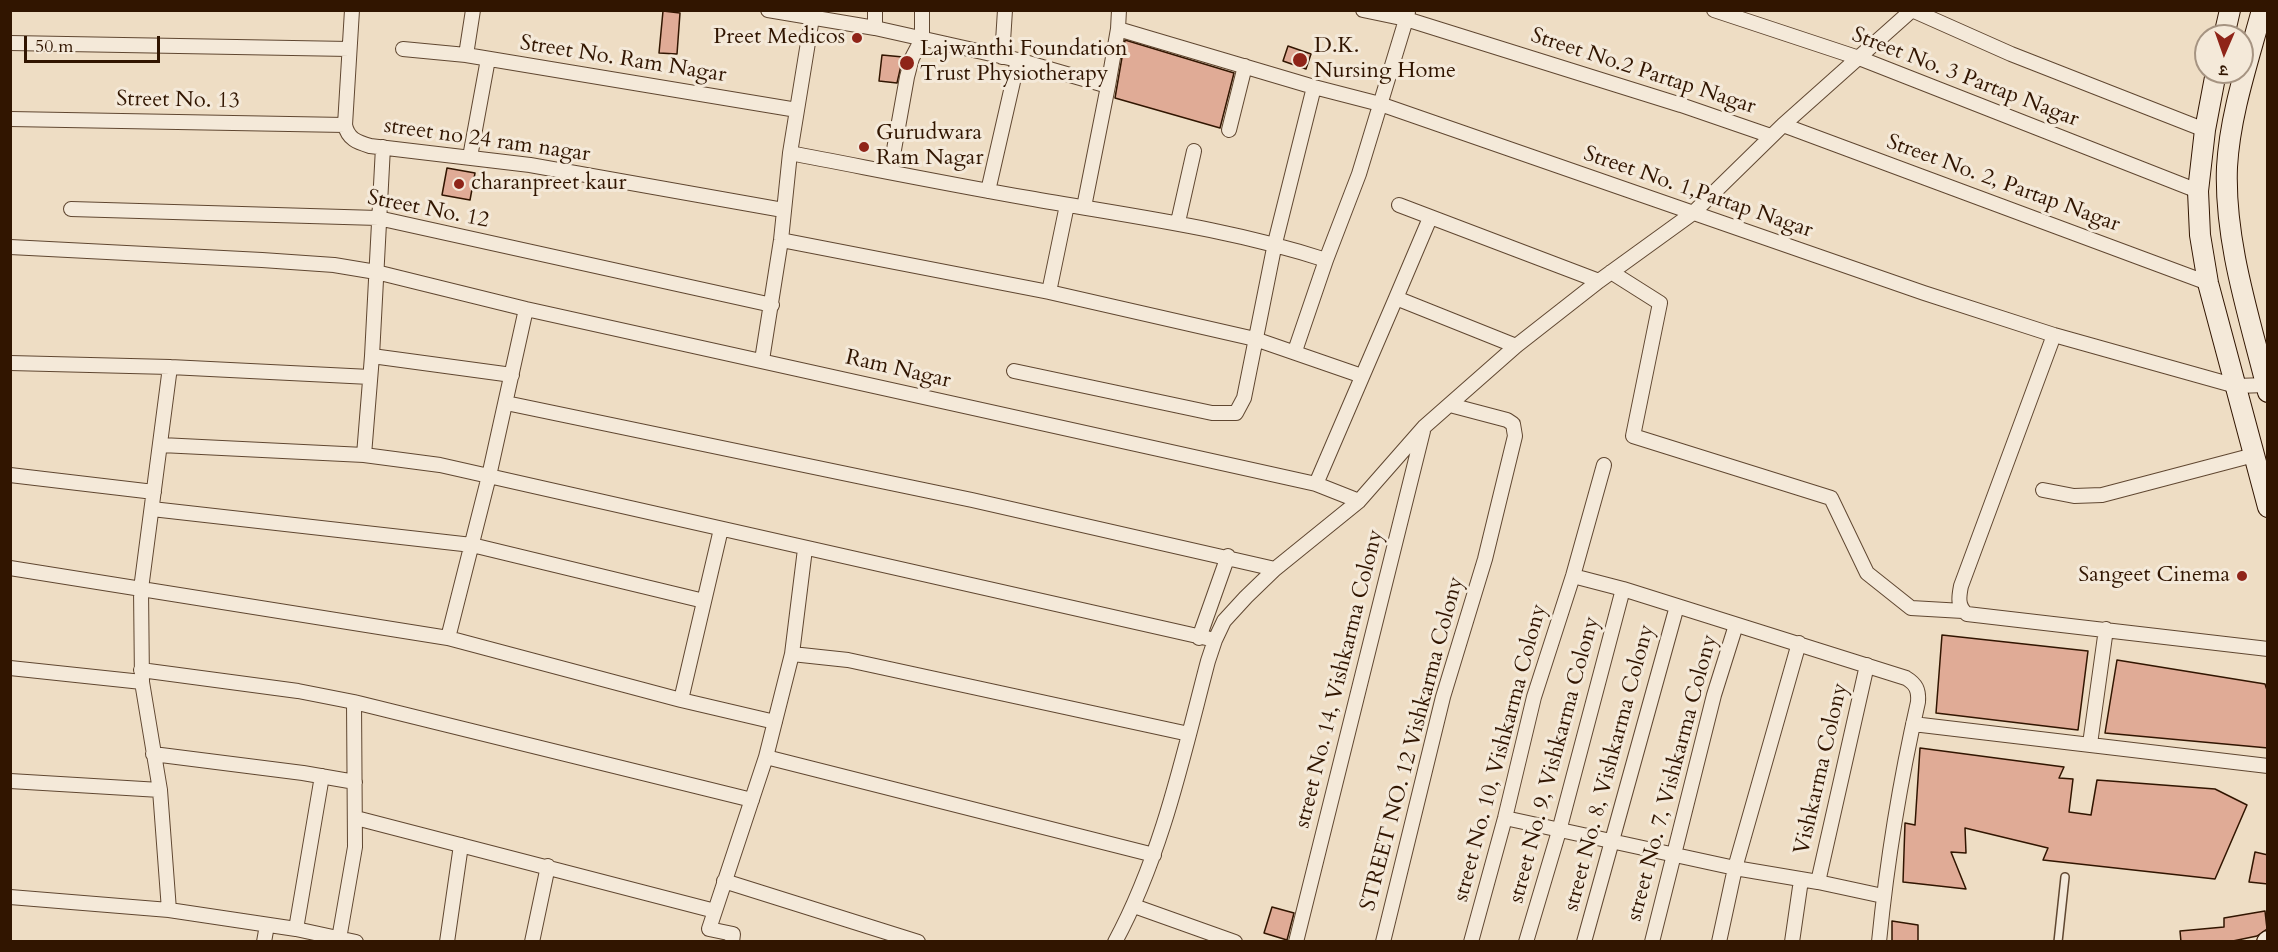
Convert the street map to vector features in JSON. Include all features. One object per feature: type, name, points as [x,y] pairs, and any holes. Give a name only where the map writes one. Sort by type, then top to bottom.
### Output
[{"type":"street","points":[[345,125],[352,10]]},
{"type":"street","points":[[466,55],[473,10]]},
{"type":"street","points":[[768,10],[875,28],[1018,60],[1108,86]]},
{"type":"street","points":[[875,10],[875,28]]},
{"type":"street","points":[[890,172],[907,77],[912,58],[922,39],[922,10]]},
{"type":"street","points":[[1002,57],[1005,10]]},
{"type":"street","points":[[1083,207],[1108,86],[1119,10]]},
{"type":"street","name":"Street No.2 Partap Nagar","points":[[1363,10],[1407,15],[1772,136]]},
{"type":"street","name":"Street No. 3 Partap Nagar","points":[[1714,10],[1859,58],[2198,191]]},
{"type":"street","points":[[1115,942],[1134,906],[1154,855],[1215,640],[1224,621],[1275,568],[1359,501],[1424,427],[1516,346],[1599,281],[1693,213],[1783,125],[1912,10],[2011,54],[2205,130]]},
{"type":"street","points":[[2262,10],[2234,114],[2227,166],[2228,204],[2237,267],[2267,389]]},
{"type":"street","points":[[762,360],[772,305],[797,110],[803,15]]},
{"type":"street","points":[[1295,351],[1359,174],[1407,15]]},
{"type":"street","name":"Street No. 1,Partap Nagar","points":[[1118,29],[1380,105],[1924,293],[2055,335],[2236,386],[2267,389]]},
{"type":"street","points":[[10,43],[349,48]]},
{"type":"street","name":"Street No. Ram Nagar","points":[[403,49],[466,55],[797,110]]},
{"type":"street","points":[[470,157],[488,59]]},
{"type":"street","points":[[988,190],[1018,60]]},
{"type":"street","points":[[1228,130],[1245,66]]},
{"type":"street","points":[[2214,84],[2205,130],[2198,191],[2200,235],[2208,283],[2268,507]]},
{"type":"street","points":[[1014,371],[1212,413],[1236,413],[1241,407],[1275,243],[1314,87]]},
{"type":"street","name":"Street No. 13","points":[[10,119],[345,125]]},
{"type":"street","name":"street no 24 ram nagar","points":[[345,125],[347,134],[353,140],[370,146],[530,165],[783,210]]},
{"type":"street","name":"Street No. 2, Partap Nagar","points":[[1783,125],[2208,283]]},
{"type":"street","points":[[364,455],[372,356],[383,147]]},
{"type":"street","points":[[1178,222],[1194,152]]},
{"type":"street","points":[[790,153],[1083,207],[1178,222],[1275,243],[1326,260]]},
{"type":"street","points":[[1049,292],[1067,204]]},
{"type":"street","points":[[1399,205],[1599,281]]},
{"type":"street","name":"Street No. 12","points":[[71,209],[378,218],[772,305]]},
{"type":"street","points":[[1316,484],[1430,218]]},
{"type":"street","points":[[781,240],[1049,292],[1255,339],[1362,376]]},
{"type":"street","name":"Ram Nagar","points":[[10,247],[262,260],[334,265],[376,272],[526,309],[1316,484],[1359,501]]},
{"type":"street","points":[[1611,272],[1660,303],[1633,436],[1831,498],[1867,573],[1911,608],[1963,611],[1967,614],[2268,649]]},
{"type":"street","points":[[1396,298],[1516,346]]},
{"type":"street","points":[[448,638],[489,476],[526,309]]},
{"type":"street","points":[[1963,611],[1959,598],[1961,586],[2055,335]]},
{"type":"street","points":[[372,356],[512,375]]},
{"type":"street","points":[[10,363],[170,367],[370,377]]},
{"type":"street","points":[[169,910],[160,790],[142,676],[141,589],[170,367]]},
{"type":"street","points":[[506,403],[972,500],[1275,568]]},
{"type":"street","name":"STREET NO. 12 Vishkarma Colony","points":[[1383,942],[1443,697],[1485,559],[1515,436],[1513,424],[1500,417],[1450,405]]},
{"type":"street","name":"street No. 14, Vishkarma Colony","points":[[1296,942],[1424,427]]},
{"type":"street","points":[[161,445],[364,455],[440,465],[1215,640]]},
{"type":"street","points":[[2043,490],[2074,496],[2102,495],[2254,455]]},
{"type":"street","name":"street No. 10, Vishkarma Colony","points":[[1471,942],[1505,818],[1534,697],[1573,576],[1604,465]]},
{"type":"street","points":[[10,475],[154,492]]},
{"type":"street","points":[[152,509],[472,545],[704,601]]},
{"type":"street","points":[[681,700],[721,529]]},
{"type":"street","points":[[732,942],[733,934],[709,929],[766,757],[775,722],[792,654],[805,549]]},
{"type":"street","points":[[1199,638],[1228,556]]},
{"type":"street","points":[[10,568],[448,638],[681,700],[775,722]]},
{"type":"street","points":[[1573,576],[1799,643],[1906,678],[1915,684],[1919,693],[1905,756],[1883,896],[1879,942]]},
{"type":"street","name":"street No. 9, Vishkarma Colony","points":[[1526,942],[1559,831],[1623,590]]},
{"type":"street","name":"street No. 8, Vishkarma Colony","points":[[1584,942],[1677,606]]},
{"type":"street","name":"street No. 7, Vishkarma Colony","points":[[1652,942],[1714,695],[1736,625]]},
{"type":"street","points":[[2090,744],[2106,629]]},
{"type":"street","points":[[1719,942],[1735,868],[1799,643]]},
{"type":"street","points":[[792,654],[848,660],[1189,734]]},
{"type":"street","name":"Vishkarma Colony","points":[[1818,882],[1867,665]]},
{"type":"street","points":[[10,668],[142,676],[298,691],[354,702],[752,800]]},
{"type":"street","points":[[339,939],[355,847],[354,702]]},
{"type":"street","points":[[1913,724],[2268,766]]},
{"type":"street","points":[[153,754],[322,776],[355,783]]},
{"type":"street","points":[[766,757],[1154,855]]},
{"type":"street","points":[[296,930],[322,776]]},
{"type":"street","points":[[10,782],[160,790]]},
{"type":"street","points":[[356,818],[715,910]]},
{"type":"street","points":[[1505,818],[1612,843],[1883,896]]},
{"type":"street","points":[[447,942],[461,845]]},
{"type":"street","points":[[532,942],[548,866]]},
{"type":"street","name":"Vishkarma Colony","points":[[1792,942],[1801,880]]},
{"type":"street","points":[[724,881],[918,942]]},
{"type":"street","points":[[10,897],[169,910],[356,942]]},
{"type":"street","points":[[1134,906],[1218,939],[1235,942]]},
{"type":"street","points":[[264,942],[267,925]]},
{"type":"lane","points":[[2058,942],[2064,877]]},
{"type":"building","points":[[663,11],[680,13],[677,54],[659,53]]},
{"type":"building","points":[[1125,40],[1234,73],[1220,128],[1115,98]]},
{"type":"building","points":[[1288,46],[1311,54],[1306,69],[1283,61]]},
{"type":"building","points":[[882,55],[903,57],[897,83],[879,81]]},
{"type":"building","name":"charanpreet kaur","points":[[447,168],[475,173],[470,200],[442,195]]},
{"type":"building","points":[[1942,635],[2088,651],[2078,730],[1936,713]]},
{"type":"building","points":[[2117,660],[2265,684],[2268,693],[2268,748],[2105,733]]},
{"type":"building","points":[[1920,748],[2064,767],[2059,778],[2073,779],[2069,812],[2091,815],[2097,780],[2215,789],[2247,805],[2215,879],[2043,860],[2048,848],[1965,828],[1966,853],[1951,852],[1966,889],[1903,882],[1905,823],[1915,825]]},
{"type":"building","points":[[2255,852],[2268,855],[2268,884],[2249,882]]},
{"type":"building","points":[[1272,907],[1294,913],[1287,940],[1264,933]]},
{"type":"building","points":[[2265,911],[2267,929],[2257,936],[2228,942],[2181,942],[2180,931],[2224,927],[2224,918]]},
{"type":"building","points":[[1892,921],[1918,925],[1918,942],[1892,942]]},
{"type":"place","name":"Preet Medicos","points":[[857,38]]},
{"type":"place","name":"D.K. Nursing Home","points":[[1300,60]]},
{"type":"place","name":"Lajwanthi Foundation Trust Physiotherapy","points":[[907,63]]},
{"type":"place","name":"Gurudwara Ram Nagar","points":[[864,147]]},
{"type":"place","name":"charanpreet kaur","points":[[459,184]]},
{"type":"place","name":"Sangeet Cinema","points":[[2242,576]]}]
